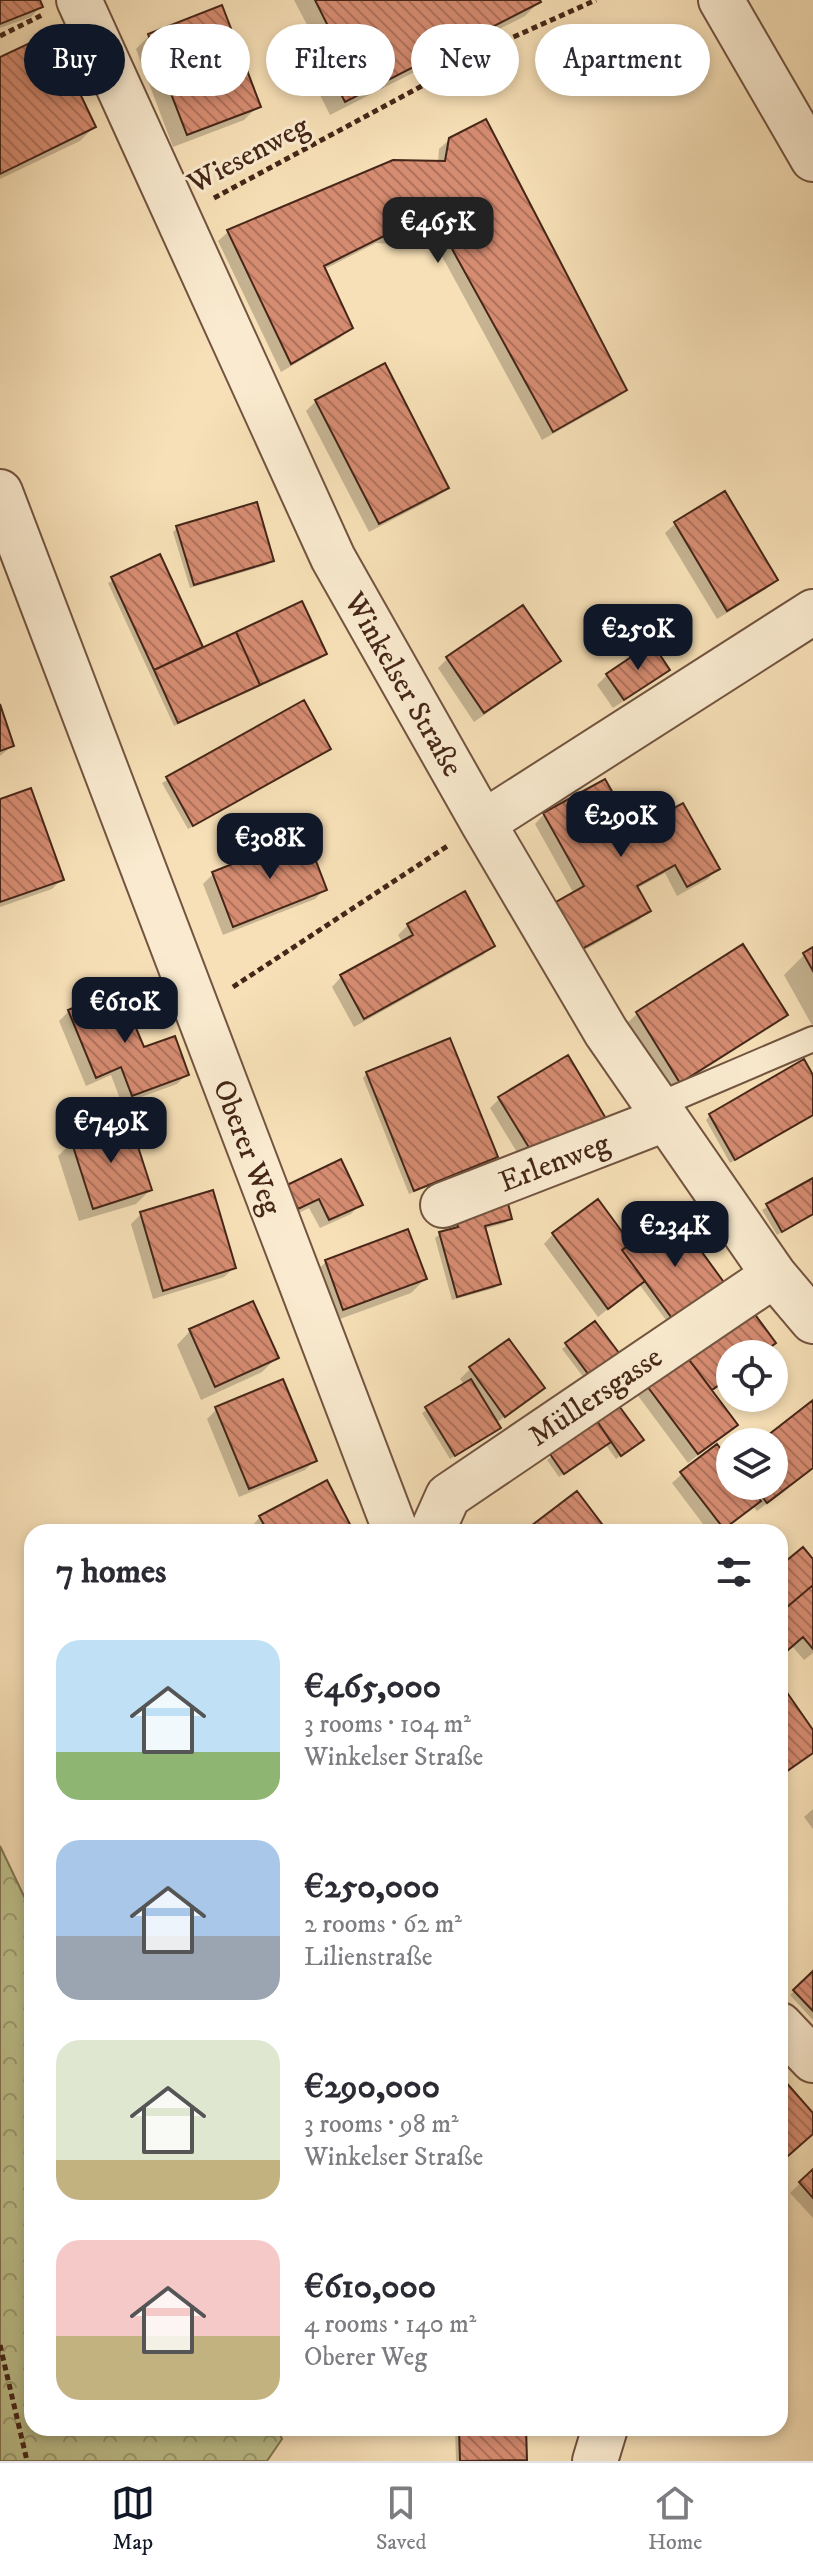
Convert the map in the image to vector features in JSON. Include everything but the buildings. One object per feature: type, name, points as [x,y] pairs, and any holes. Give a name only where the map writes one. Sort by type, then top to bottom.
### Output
[{"type":"street","name":"Winkelser Straße","points":[[79,0],[333,558],[606,1032],[774,1275],[813,1321]]},
{"type":"street","points":[[721,0],[813,159]]},
{"type":"street","name":"Oberer Weg","points":[[0,492],[393,1524]]},
{"type":"street","points":[[483,823],[813,612]]},
{"type":"street","name":"Erlenweg","points":[[443,1205],[661,1113]]},
{"type":"street","name":"Müllersgasse","points":[[435,1524],[448,1496],[774,1275]]},
{"type":"street","points":[[788,2033],[813,2060]]},
{"type":"street","points":[[595,2461],[603,2436]]},
{"type":"lane","name":"Erlenweg","points":[[661,1113],[813,1039]]},
{"type":"path","name":"Wiesenweg","points":[[177,218],[509,39],[596,0]]},
{"type":"path","points":[[196,1011],[483,823]]},
{"type":"path","points":[[0,2345],[27,2461]]},
{"type":"green space","points":[[0,1846],[24,1896],[24,2436],[281,2436],[282,2439],[267,2461],[0,2461]]}]
